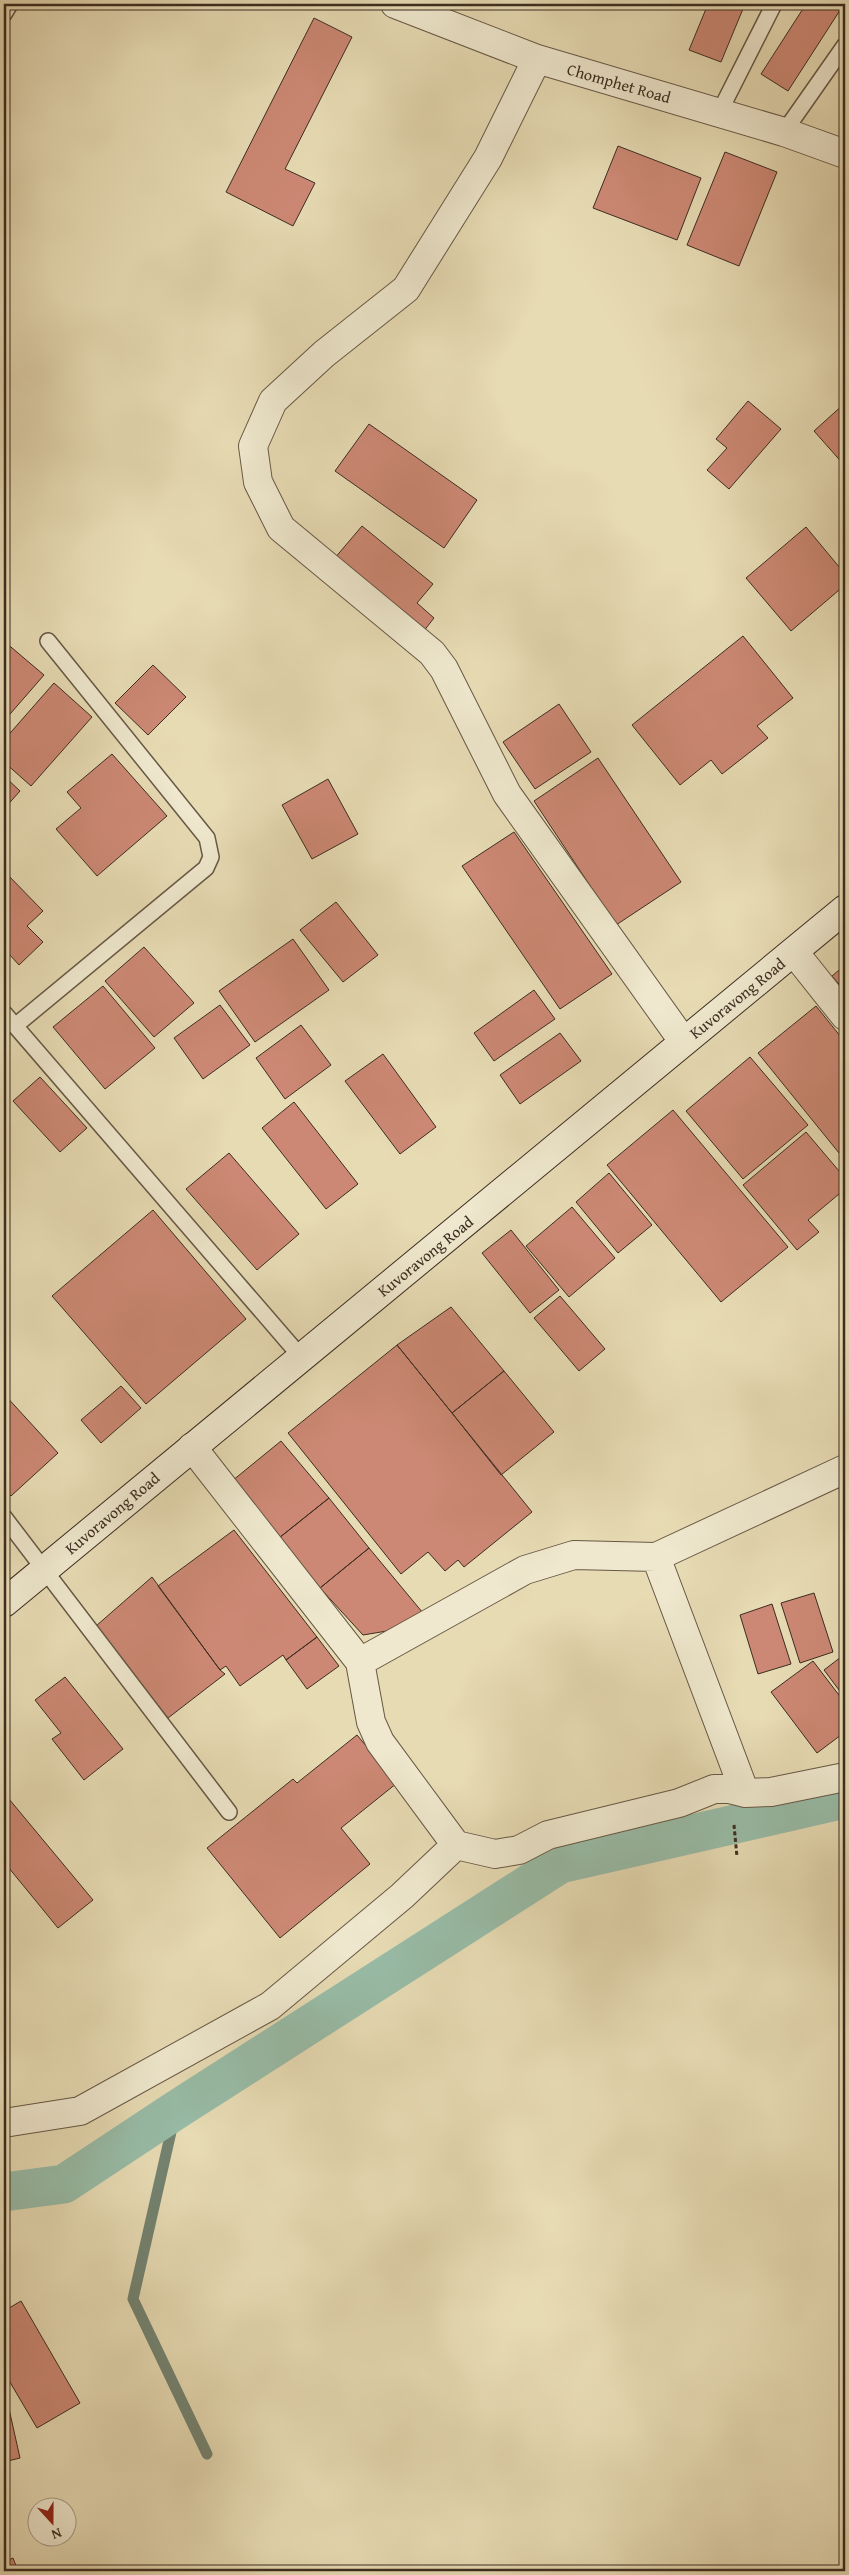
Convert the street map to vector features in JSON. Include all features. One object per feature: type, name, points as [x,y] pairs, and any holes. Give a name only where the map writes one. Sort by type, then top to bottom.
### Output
[{"type":"street","name":"Chomphet Road","points":[[395,4],[536,59],[784,132],[845,154]]},
{"type":"street","points":[[536,59],[488,158],[406,289],[324,354],[273,401],[253,446],[258,482],[281,528],[432,652],[444,669],[507,794],[683,1041]]},
{"type":"street","name":"Kuvoravong Road","points":[[4,1603],[845,909]]},
{"type":"street","points":[[794,952],[845,1016]]},
{"type":"street","points":[[192,1447],[360,1662],[371,1722],[380,1742],[456,1845],[495,1854],[519,1850],[548,1835],[679,1802],[714,1789],[730,1788],[739,1805]]},
{"type":"street","points":[[360,1662],[525,1570],[574,1555],[656,1557],[845,1470]]},
{"type":"street","points":[[656,1557],[739,1805]]},
{"type":"street","points":[[739,1805],[771,1792],[845,1777]]},
{"type":"street","points":[[4,2123],[80,2111],[270,2006],[402,1896],[456,1845]]},
{"type":"lane","points":[[4,14],[10,4]]},
{"type":"lane","points":[[719,113],[774,4]]},
{"type":"lane","points":[[784,132],[845,45]]},
{"type":"lane","points":[[15,1026],[206,868],[211,857],[206,838],[48,641]]},
{"type":"lane","points":[[4,1013],[300,1357]]},
{"type":"lane","points":[[4,1517],[229,1812]]},
{"type":"path","points":[[737,1857],[739,1805]]},
{"type":"building","points":[[708,4],[745,4],[721,62],[689,50]]},
{"type":"building","points":[[806,4],[844,4],[788,91],[761,74]]},
{"type":"building","points":[[314,18],[352,37],[285,169],[315,183],[293,226],[226,192]]},
{"type":"building","points":[[618,146],[701,178],[677,240],[593,208]]},
{"type":"building","points":[[725,152],[777,172],[739,266],[687,245]]},
{"type":"building","points":[[748,401],[781,429],[729,489],[707,470],[727,448],[716,439]]},
{"type":"building","points":[[845,403],[845,466],[814,431]]},
{"type":"building","points":[[369,424],[477,500],[444,548],[335,471]]},
{"type":"building","points":[[362,526],[433,584],[417,603],[434,618],[423,632],[334,559]]},
{"type":"building","points":[[806,527],[845,574],[845,585],[791,631],[746,578]]},
{"type":"building","points":[[743,636],[793,698],[757,726],[768,738],[722,774],[711,760],[680,785],[632,725]]},
{"type":"building","points":[[5,642],[44,675],[4,721],[4,644]]},
{"type":"building","points":[[153,665],[186,697],[148,735],[115,703]]},
{"type":"building","points":[[54,683],[92,717],[31,786],[4,762],[4,740]]},
{"type":"building","points":[[559,704],[591,752],[535,789],[503,742]]},
{"type":"building","points":[[112,754],[167,816],[97,876],[56,829],[81,808],[67,792]]},
{"type":"building","points":[[598,758],[681,882],[616,925],[534,801]]},
{"type":"building","points":[[4,776],[20,791],[4,809]]},
{"type":"building","points":[[328,779],[358,834],[312,859],[282,805]]},
{"type":"building","points":[[514,832],[612,974],[560,1009],[462,866]]},
{"type":"building","points":[[4,871],[43,911],[27,926],[43,942],[19,965],[9,954],[4,958]]},
{"type":"building","points":[[336,902],[378,955],[343,982],[300,930]]},
{"type":"building","points":[[293,939],[329,990],[255,1042],[219,991]]},
{"type":"building","points":[[144,947],[194,1003],[154,1037],[105,981]]},
{"type":"building","points":[[845,965],[845,991],[832,976]]},
{"type":"building","points":[[103,986],[155,1048],[105,1089],[53,1027]]},
{"type":"building","points":[[534,990],[555,1019],[494,1061],[474,1033]]},
{"type":"building","points":[[220,1005],[250,1045],[203,1079],[174,1038]]},
{"type":"building","points":[[816,1006],[845,1042],[845,1148],[839,1153],[758,1053]]},
{"type":"building","points":[[301,1025],[331,1065],[285,1099],[256,1058]]},
{"type":"building","points":[[560,1033],[581,1061],[520,1104],[500,1075]]},
{"type":"building","points":[[383,1054],[436,1127],[400,1154],[345,1081]]},
{"type":"building","points":[[750,1057],[808,1125],[743,1179],[686,1111]]},
{"type":"building","points":[[40,1077],[87,1128],[60,1152],[13,1101]]},
{"type":"building","points":[[294,1102],[358,1184],[326,1209],[262,1128]]},
{"type":"building","points":[[673,1110],[788,1247],[721,1302],[607,1165]]},
{"type":"building","points":[[806,1132],[845,1178],[845,1189],[808,1220],[819,1232],[797,1250],[743,1185]]},
{"type":"building","points":[[229,1153],[299,1234],[257,1270],[186,1189]]},
{"type":"building","points":[[609,1173],[652,1225],[618,1253],[576,1202]]},
{"type":"building","points":[[572,1207],[615,1258],[569,1297],[526,1246]]},
{"type":"building","points":[[153,1210],[246,1319],[146,1404],[52,1296]]},
{"type":"building","points":[[511,1230],[559,1290],[530,1313],[482,1253]]},
{"type":"building","points":[[560,1296],[605,1349],[579,1371],[534,1318]]},
{"type":"building","points":[[451,1307],[504,1371],[452,1413],[397,1345]]},
{"type":"building","points":[[397,1345],[532,1512],[464,1567],[458,1560],[445,1571],[428,1552],[401,1574],[288,1433]]},
{"type":"building","points":[[504,1371],[554,1432],[501,1475],[452,1413]]},
{"type":"building","points":[[121,1386],[141,1408],[101,1443],[81,1420]]},
{"type":"building","points":[[4,1394],[58,1453],[11,1496],[4,1489]]},
{"type":"building","points":[[281,1441],[329,1498],[279,1538],[232,1481]]},
{"type":"building","points":[[329,1498],[369,1548],[320,1588],[279,1538]]},
{"type":"building","points":[[234,1530],[317,1637],[286,1660],[283,1655],[240,1686],[226,1666],[220,1670],[158,1586]]},
{"type":"building","points":[[369,1548],[423,1613],[399,1629],[363,1635],[320,1588]]},
{"type":"building","points":[[152,1577],[220,1670],[225,1674],[168,1718],[96,1626]]},
{"type":"building","points":[[814,1593],[833,1652],[800,1663],[781,1603]]},
{"type":"building","points":[[772,1604],[791,1664],[758,1674],[740,1615]]},
{"type":"building","points":[[317,1637],[339,1666],[307,1689],[286,1660]]},
{"type":"building","points":[[845,1654],[845,1698],[824,1670]]},
{"type":"building","points":[[813,1661],[845,1703],[845,1732],[817,1753],[771,1692]]},
{"type":"building","points":[[65,1677],[123,1749],[84,1780],[52,1739],[61,1733],[35,1700]]},
{"type":"building","points":[[357,1735],[397,1783],[341,1828],[370,1864],[280,1938],[207,1848],[293,1779],[297,1783]]},
{"type":"building","points":[[4,1793],[93,1900],[58,1928],[4,1862]]},
{"type":"building","points":[[21,2301],[80,2403],[37,2428],[4,2372],[4,2311]]},
{"type":"building","points":[[4,2392],[20,2458],[4,2462]]},
{"type":"building","points":[[13,2558],[18,2571],[4,2571],[4,2562]]},
{"type":"waterway","points":[[4,2192],[64,2184],[560,1864],[845,1799]]},
{"type":"waterway","points":[[176,2110],[133,2299],[207,2454]]}]
